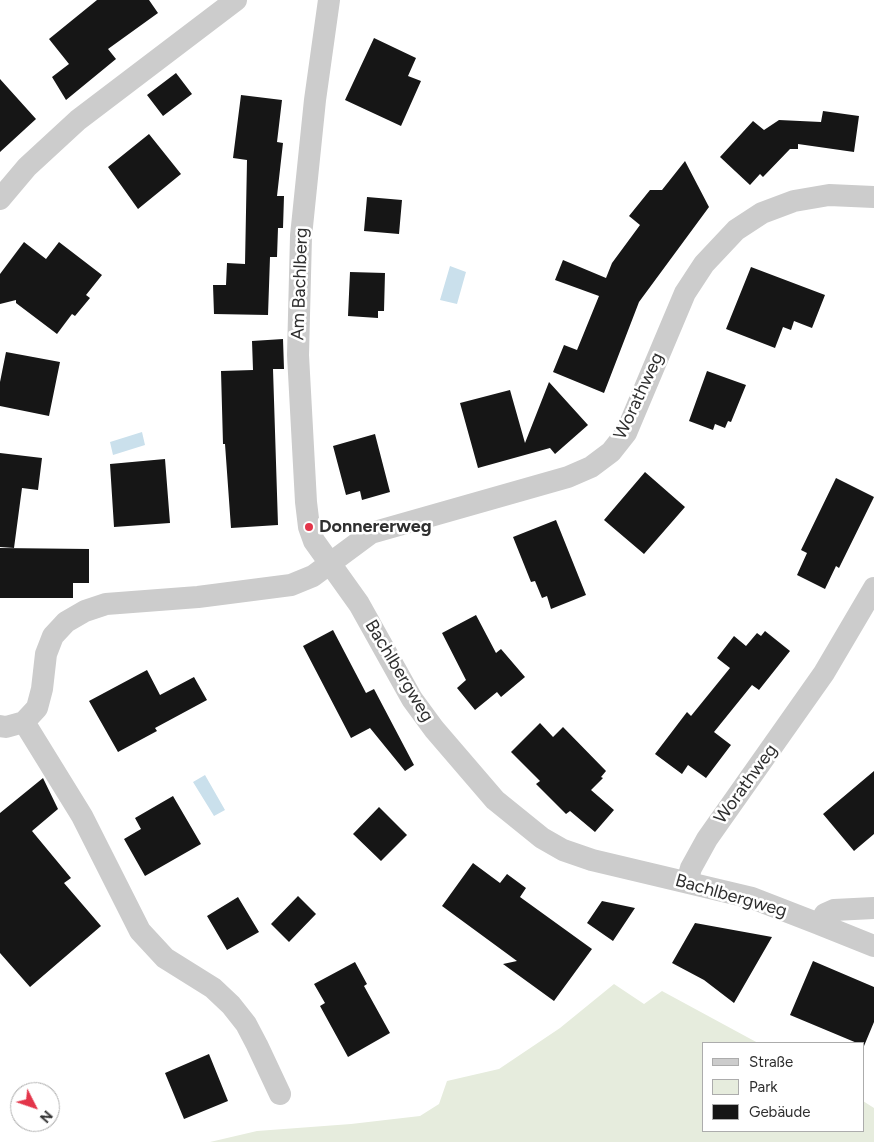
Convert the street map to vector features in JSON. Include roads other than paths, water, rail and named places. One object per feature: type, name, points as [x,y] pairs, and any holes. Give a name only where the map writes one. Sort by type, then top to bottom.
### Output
[{"type":"street","points":[[0,198],[27,167],[78,120],[236,0]]},
{"type":"street","name":"Am Bachlberg","points":[[329,0],[315,100],[301,236],[298,355],[309,527],[314,541],[329,564]]},
{"type":"street","name":"Worathweg","points":[[329,564],[351,545],[371,533],[568,477],[591,467],[611,452],[626,432],[685,293],[708,259],[736,230],[762,213],[794,201],[829,195],[874,197]]},
{"type":"street","points":[[0,726],[6,727],[24,722],[37,708],[42,690],[46,654],[53,636],[66,622],[85,611],[106,604],[198,597],[292,585],[313,576],[329,564]]},
{"type":"street","name":"Bachlbergweg","points":[[329,564],[360,604],[423,714],[469,771],[506,810],[542,838],[564,850],[608,865],[752,898],[819,924]]},
{"type":"street","name":"Worathweg","points":[[687,882],[691,868],[707,839],[824,673],[874,588]]},
{"type":"street","points":[[24,722],[82,816],[140,931],[165,958],[212,988],[231,1005],[246,1024],[280,1094]]},
{"type":"street","points":[[874,908],[834,910],[824,914],[819,924],[874,946]]},
{"type":"water","points":[[450,266],[466,272],[457,304],[440,300]]},
{"type":"water","points":[[142,432],[145,445],[113,455],[110,442]]},
{"type":"water","points":[[205,775],[225,810],[214,816],[193,782]]},
{"type":"place","name":"Donnererweg","points":[[309,527]]}]
